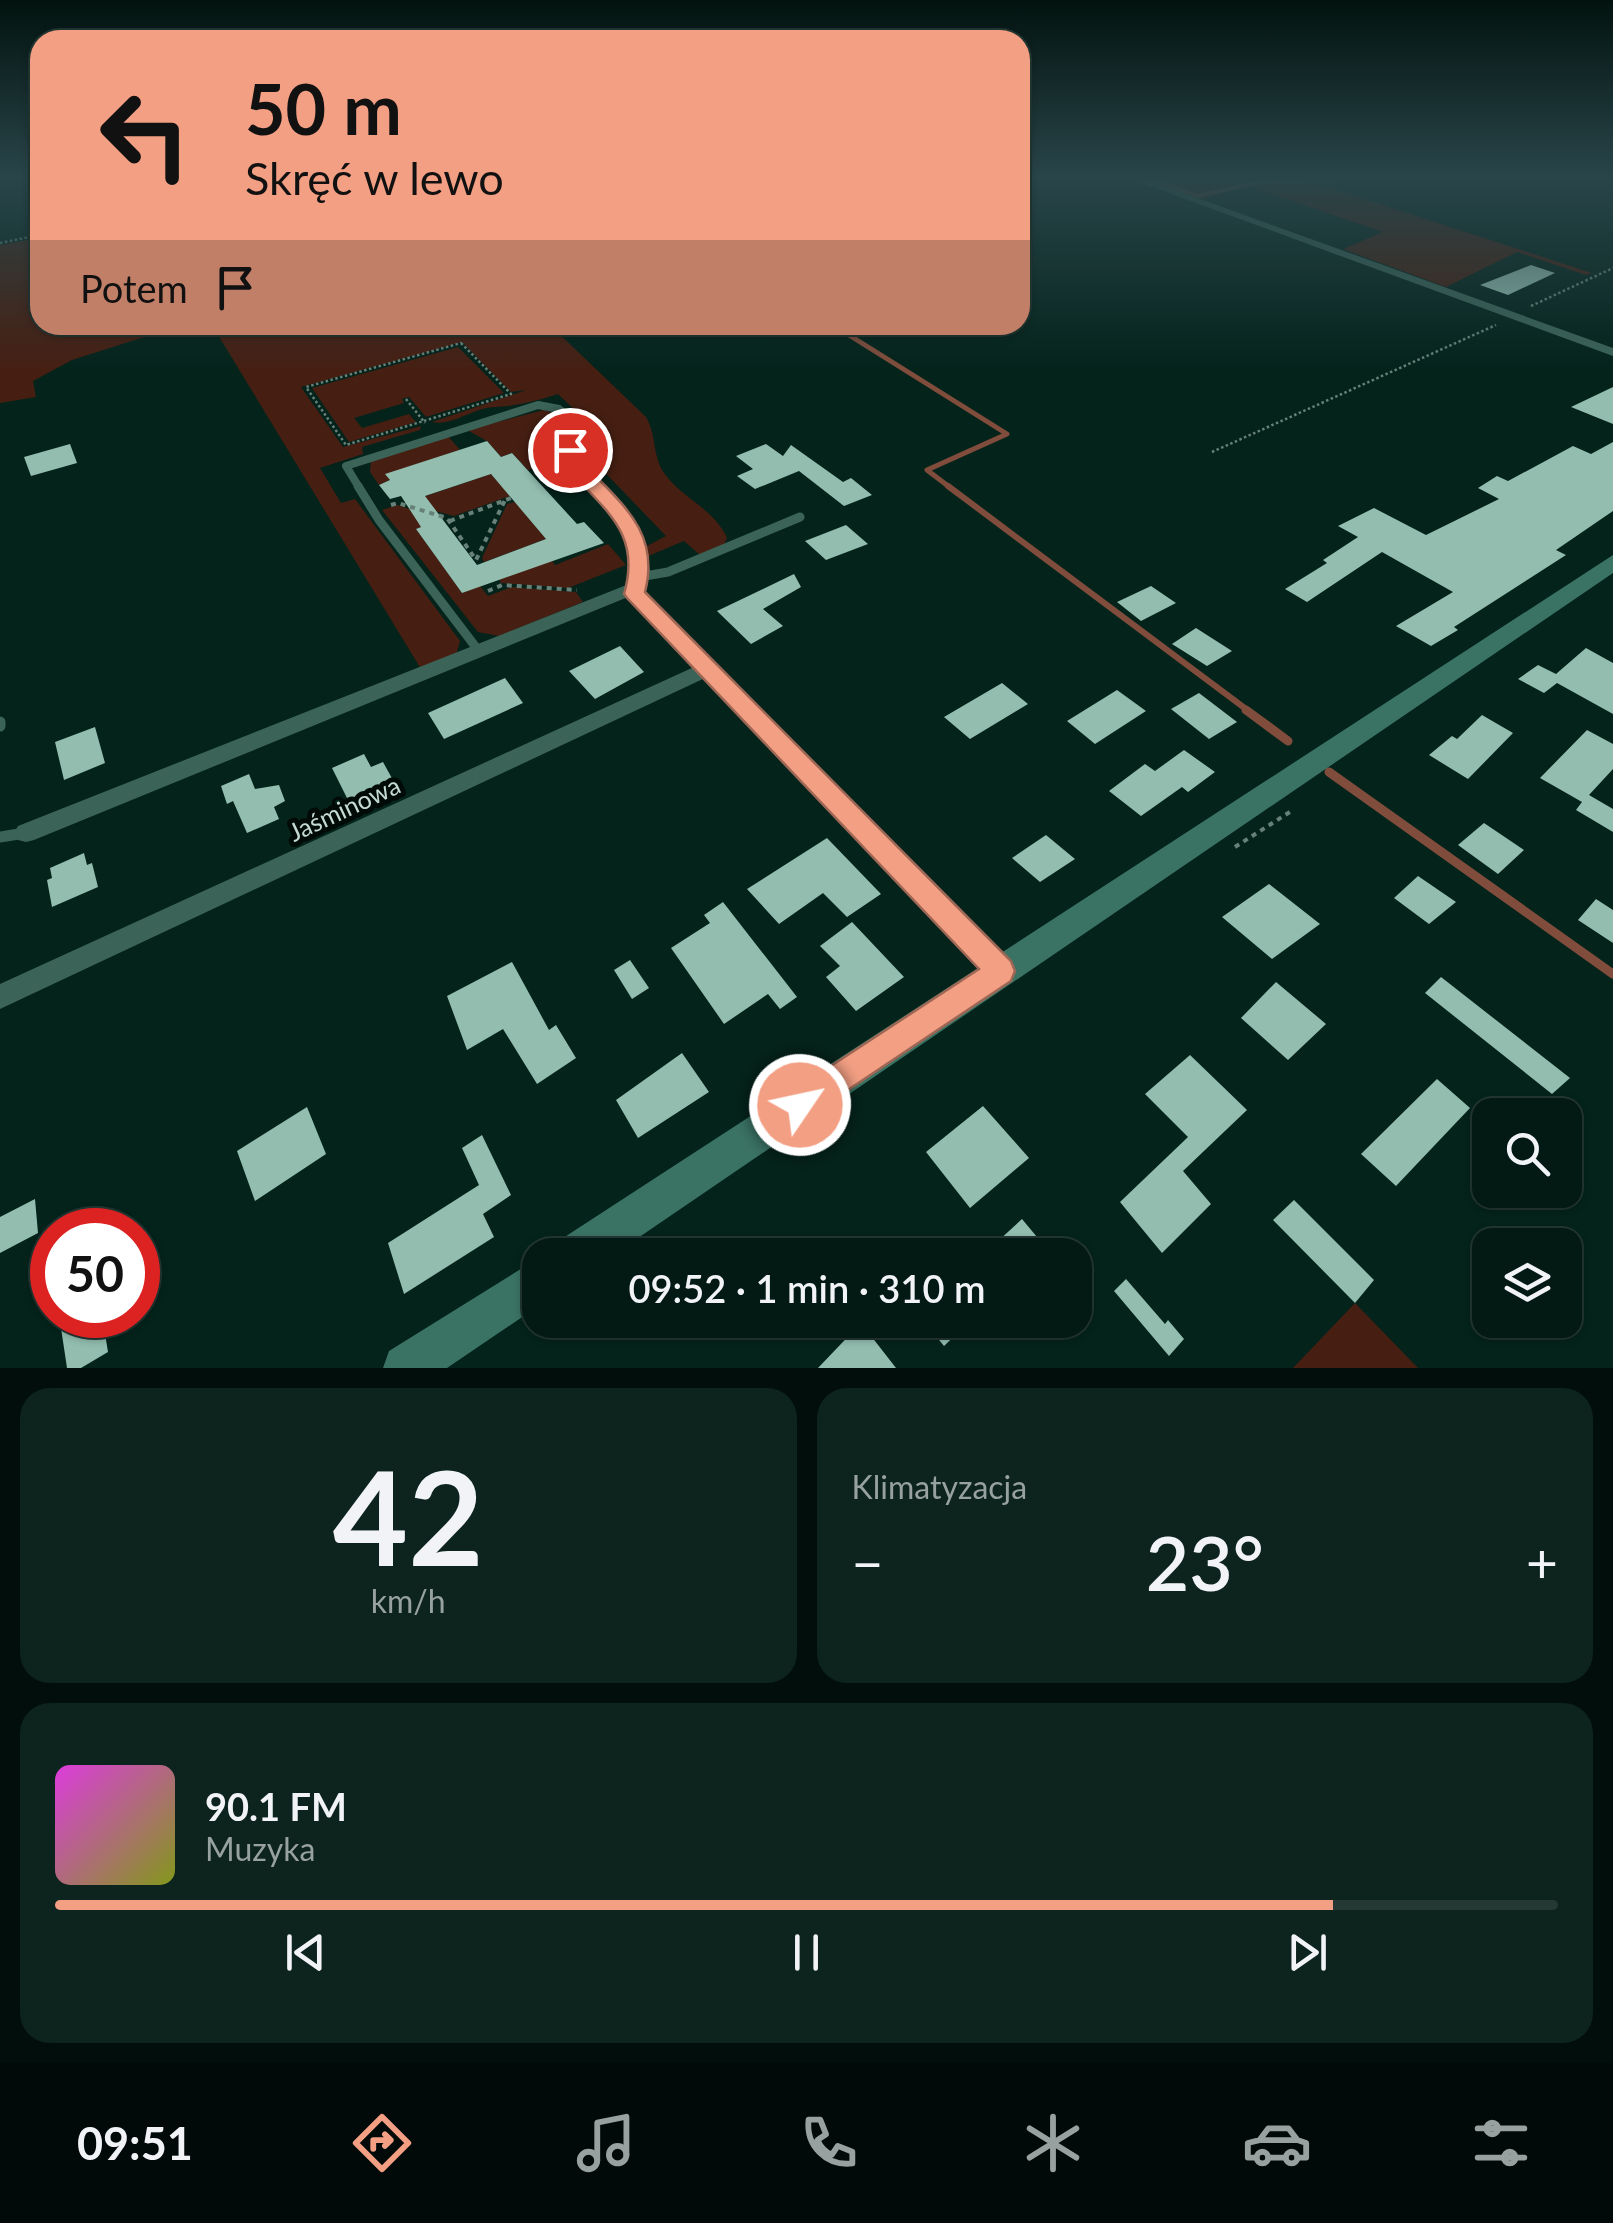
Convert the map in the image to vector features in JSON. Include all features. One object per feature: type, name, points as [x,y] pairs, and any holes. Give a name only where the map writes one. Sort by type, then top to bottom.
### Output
[{"type":"main road","points":[[601,1238],[1613,562]]},
{"type":"main road","points":[[406,1368],[522,1291]]},
{"type":"street","points":[[1310,242],[1613,352]]},
{"type":"street","points":[[26,833],[590,604],[637,575]]},
{"type":"street","points":[[637,575],[635,594],[1000,971]]},
{"type":"street","name":"Jaśminowa","points":[[0,997],[710,668]]},
{"type":"lane","points":[[478,650],[379,520],[346,466],[530,406],[563,409],[581,427],[568,457],[634,530],[637,575],[668,572],[800,517]]},
{"type":"lane","points":[[0,837],[26,833]]},
{"type":"path","points":[[1212,452],[1613,268]]},
{"type":"path","points":[[461,344],[511,394],[423,421],[346,445],[306,387],[461,344]]},
{"type":"path","points":[[406,399],[431,430]]},
{"type":"path","points":[[388,506],[396,500],[450,521],[476,560],[508,499],[450,521]]},
{"type":"path","points":[[490,582],[495,588]]},
{"type":"path","points":[[488,591],[577,590],[590,604]]},
{"type":"shaded area","points":[[30,242],[30,335],[151,335],[72,360],[33,381],[36,397],[0,403],[0,245]]},
{"type":"shaded area","points":[[1360,242],[1496,242],[1592,273],[1586,275],[1517,252],[1446,287],[1343,249]]},
{"type":"shaded area","points":[[218,335],[560,335],[646,417],[662,470],[714,519],[727,538],[723,547],[700,555],[684,541],[646,557],[645,547],[666,536],[589,456],[577,460],[577,447],[602,436],[558,394],[487,408],[448,422],[432,422],[526,390],[511,392],[462,342],[301,387],[343,447],[421,426],[420,430],[362,447],[363,454],[320,468],[341,503],[355,499],[460,641],[456,655],[421,669]]},
{"type":"shaded area","points":[[458,347],[504,393],[426,417],[409,397],[402,399],[404,403],[354,418],[362,428],[409,414],[416,422],[349,442],[312,388]]},
{"type":"shaded area","points":[[544,410],[564,416],[574,427],[570,436],[546,447],[569,471],[552,475],[542,466],[528,470],[512,453],[501,457],[487,441],[467,430]]},
{"type":"shaded area","points":[[448,436],[460,450],[386,475],[390,480],[379,485],[370,472],[371,460]]},
{"type":"shaded area","points":[[491,474],[510,496],[454,516],[405,503]]},
{"type":"shaded area","points":[[515,502],[546,539],[484,562],[482,558],[507,504]]},
{"type":"shaded area","points":[[397,505],[442,519],[416,529],[462,593],[480,586],[488,596],[511,587],[576,592],[583,602],[499,636],[478,632],[382,510]]},
{"type":"shaded area","points":[[608,544],[626,565],[568,588],[501,583],[499,579],[551,559],[555,565]]},
{"type":"shaded area","points":[[1355,1303],[1418,1368],[1293,1368]]},
{"type":"building","points":[[1531,265],[1555,273],[1508,295],[1480,285]]},
{"type":"building","points":[[1613,387],[1613,424],[1571,407]]},
{"type":"building","points":[[487,441],[501,457],[512,453],[577,524],[584,522],[604,543],[462,593],[416,529],[421,527],[401,496],[390,499],[379,485],[390,480],[385,474]],"holes":[[[491,474],[546,539],[477,565],[425,496]]]},
{"type":"building","points":[[1613,442],[1613,511],[1556,550],[1566,555],[1431,646],[1396,626],[1453,592],[1382,552],[1307,602],[1285,589],[1327,563],[1323,560],[1358,537],[1338,526],[1374,508],[1426,535],[1499,499],[1478,488],[1497,476],[1508,481],[1573,446],[1591,454]]},
{"type":"building","points":[[70,444],[77,463],[31,476],[24,457]]},
{"type":"building","points":[[766,444],[783,456],[791,445],[843,482],[851,478],[872,495],[844,506],[799,471],[755,489],[737,476],[753,469],[736,456]]},
{"type":"building","points":[[846,525],[868,544],[826,560],[805,541]]},
{"type":"building","points":[[794,574],[801,587],[763,609],[783,626],[751,644],[717,611]]},
{"type":"building","points":[[1151,586],[1176,603],[1141,621],[1117,602]]},
{"type":"building","points":[[1196,628],[1232,651],[1207,666],[1172,644]]},
{"type":"building","points":[[620,646],[644,672],[595,699],[569,671]]},
{"type":"building","points":[[1586,648],[1613,663],[1613,714],[1557,683],[1544,693],[1518,679],[1538,665],[1556,674]]},
{"type":"building","points":[[505,678],[523,703],[444,739],[428,713]]},
{"type":"building","points":[[1002,683],[1028,704],[970,739],[944,717]]},
{"type":"building","points":[[1117,690],[1146,711],[1095,744],[1067,721]]},
{"type":"building","points":[[1199,693],[1237,722],[1209,739],[1171,709]]},
{"type":"building","points":[[1482,715],[1513,733],[1468,779],[1429,755],[1452,736],[1457,739]]},
{"type":"building","points":[[95,727],[105,763],[64,780],[55,742]]},
{"type":"building","points":[[1587,730],[1613,744],[1613,769],[1589,795],[1613,809],[1613,832],[1576,810],[1582,802],[1540,778]]},
{"type":"building","points":[[1184,750],[1215,772],[1188,792],[1182,787],[1141,816],[1109,791],[1145,764],[1155,771]]},
{"type":"building","points":[[364,754],[371,767],[383,762],[394,782],[349,802],[332,768]]},
{"type":"building","points":[[249,774],[255,789],[279,785],[285,801],[274,807],[279,819],[247,833],[233,801],[227,804],[221,786]]},
{"type":"building","points":[[1484,823],[1524,850],[1498,874],[1458,845]]},
{"type":"building","points":[[1046,835],[1075,859],[1040,882],[1012,858]]},
{"type":"building","points":[[827,838],[881,894],[847,917],[823,893],[779,924],[747,889]]},
{"type":"building","points":[[84,853],[87,865],[92,863],[98,887],[52,907],[47,880],[52,878],[50,868]]},
{"type":"building","points":[[1418,876],[1456,902],[1429,924],[1394,898]]},
{"type":"building","points":[[1269,884],[1320,924],[1272,959],[1222,917]]},
{"type":"building","points":[[1596,899],[1613,910],[1613,943],[1578,920]]},
{"type":"building","points":[[723,902],[797,997],[780,1009],[768,994],[724,1024],[671,948],[710,923],[704,915]]},
{"type":"building","points":[[852,922],[904,977],[856,1011],[826,977],[840,966],[820,946]]},
{"type":"building","points":[[630,960],[649,988],[632,999],[614,970]]},
{"type":"building","points":[[512,962],[549,1030],[556,1025],[576,1058],[537,1084],[503,1029],[467,1050],[447,996]]},
{"type":"building","points":[[1441,977],[1570,1078],[1552,1094],[1425,993]]},
{"type":"building","points":[[1276,982],[1326,1024],[1288,1060],[1241,1018]]},
{"type":"building","points":[[682,1053],[709,1092],[638,1138],[616,1100]]},
{"type":"building","points":[[1190,1055],[1247,1110],[1183,1171],[1211,1204],[1162,1253],[1120,1202],[1188,1137],[1145,1094]]},
{"type":"building","points":[[1437,1079],[1470,1108],[1396,1186],[1361,1154]]},
{"type":"building","points":[[983,1106],[1029,1158],[970,1208],[926,1152]]},
{"type":"building","points":[[307,1107],[326,1154],[255,1201],[237,1151]]},
{"type":"building","points":[[482,1135],[511,1195],[483,1214],[494,1237],[404,1294],[388,1243],[479,1185],[462,1148]]},
{"type":"building","points":[[35,1199],[36,1208],[30,1208],[30,1237],[0,1253],[0,1217]]},
{"type":"building","points":[[1294,1200],[1374,1280],[1355,1303],[1273,1220]]},
{"type":"building","points":[[1022,1219],[1038,1238],[1001,1238]]},
{"type":"building","points":[[1126,1279],[1165,1324],[1168,1320],[1184,1339],[1169,1356],[1114,1291]]},
{"type":"building","points":[[62,1338],[106,1338],[108,1352],[81,1368],[67,1368]]},
{"type":"building","points":[[847,1338],[873,1338],[896,1368],[818,1368]]},
{"type":"waterway","points":[[849,335],[1007,434],[927,470],[951,489]]},
{"type":"waterway","points":[[948,486],[951,489]]},
{"type":"waterway","points":[[951,489],[1250,712]]},
{"type":"waterway","points":[[1246,710],[1288,741]]},
{"type":"waterway","points":[[1329,772],[1613,974]]},
{"type":"route","points":[[570,450],[568,457],[637,536],[635,554],[641,570],[635,594],[1000,971],[800,1105]]}]
